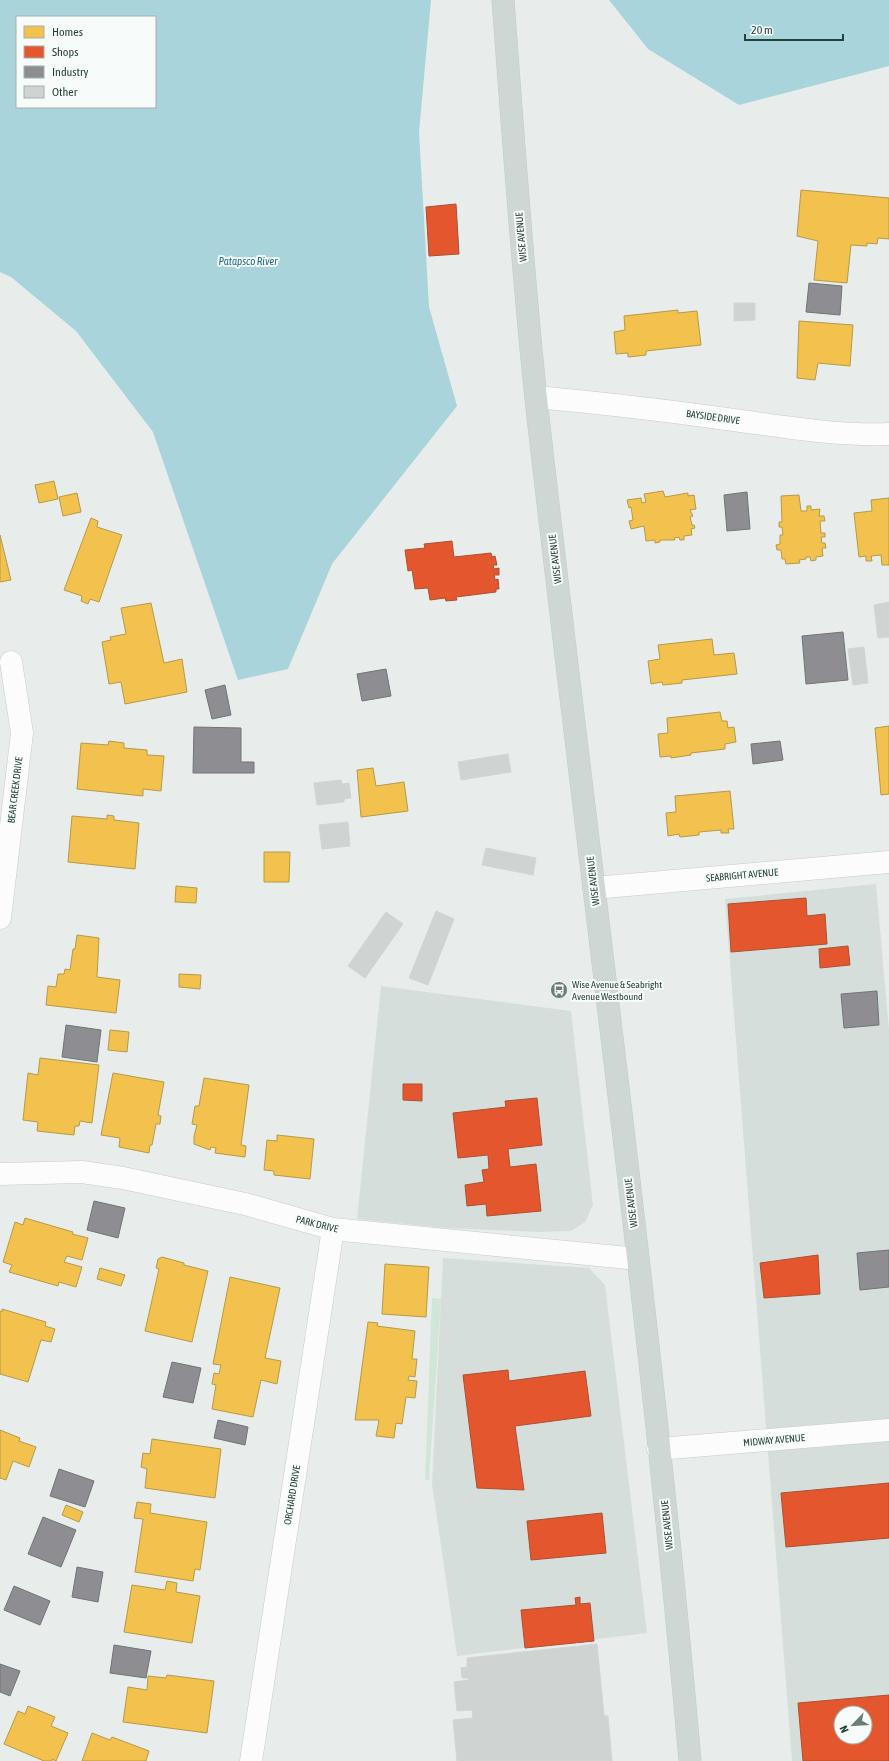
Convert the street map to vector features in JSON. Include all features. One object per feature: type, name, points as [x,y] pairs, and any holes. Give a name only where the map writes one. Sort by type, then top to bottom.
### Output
[{"type":"main road","name":"WISE AVENUE","points":[[503,2],[522,249],[536,397],[638,1259],[681,1657],[690,1761]]},
{"type":"street","name":"BAYSIDE DRIVE","points":[[536,397],[645,408],[819,431],[861,435],[889,434]]},
{"type":"street","name":"BEAR CREEK DRIVE","points":[[0,918],[22,733],[11,662]]},
{"type":"street","name":"SEABRIGHT AVENUE","points":[[594,888],[889,862]]},
{"type":"street","name":"PARK DRIVE","points":[[0,1174],[82,1172],[123,1178],[245,1204],[333,1229],[638,1259]]},
{"type":"street","name":"ORCHARD DRIVE","points":[[251,1761],[333,1229]]},
{"type":"street","name":"MIDWAY AVENUE","points":[[658,1449],[889,1430]]},
{"type":"shaded area","points":[[876,884],[889,1030],[889,1761],[792,1761],[725,899]]},
{"type":"shaded area","points":[[381,986],[571,1011],[593,1205],[585,1222],[571,1231],[539,1232],[445,1228],[357,1219]]},
{"type":"shaded area","points":[[443,1258],[589,1268],[605,1285],[647,1633],[457,1656],[432,1484]]},
{"type":"green space","points":[[432,1298],[441,1299],[429,1480],[425,1480]]},
{"type":"water","name":"Patapsco River","points":[[0,0],[431,0],[419,132],[429,307],[457,406],[332,564],[288,669],[238,680],[153,432],[76,331],[11,277],[0,272]]},
{"type":"water","points":[[609,0],[889,0],[889,66],[739,105],[648,49]]},
{"type":"building: Homes","points":[[801,190],[889,198],[889,239],[878,238],[877,244],[867,243],[867,246],[851,245],[847,283],[814,280],[818,241],[797,236]]},
{"type":"building: Homes","points":[[678,310],[678,313],[697,311],[701,345],[646,351],[646,355],[628,357],[628,353],[616,354],[614,332],[625,330],[624,316]]},
{"type":"building: Homes","points":[[799,321],[853,325],[850,366],[818,363],[815,380],[797,378]]},
{"type":"building: Homes","points":[[54,481],[58,499],[39,503],[35,485]]},
{"type":"building: Homes","points":[[663,491],[665,497],[688,493],[688,496],[694,495],[696,509],[690,510],[693,516],[690,517],[692,525],[694,525],[695,528],[691,529],[692,535],[684,536],[684,540],[680,540],[679,537],[674,538],[675,540],[660,540],[660,542],[655,543],[655,540],[646,541],[644,526],[631,529],[629,521],[633,520],[631,507],[629,508],[627,500],[641,498],[642,503],[646,502],[644,494]]},
{"type":"building: Homes","points":[[77,493],[81,512],[63,516],[59,497]]},
{"type":"building: Homes","points":[[799,495],[801,511],[807,511],[807,506],[811,506],[811,510],[820,509],[819,516],[824,516],[825,521],[820,521],[821,533],[825,533],[825,537],[821,537],[822,543],[825,543],[826,548],[822,548],[823,556],[816,557],[816,560],[811,561],[810,557],[806,557],[806,559],[799,560],[800,563],[786,564],[785,559],[782,559],[781,550],[777,550],[776,545],[780,544],[780,535],[783,535],[782,527],[779,527],[779,522],[782,522],[781,496]]},
{"type":"building: Homes","points":[[889,498],[889,565],[882,565],[881,555],[871,556],[872,561],[866,561],[866,556],[859,557],[854,513],[872,511],[871,500]]},
{"type":"building: Homes","points":[[91,518],[98,521],[97,527],[122,535],[99,602],[90,599],[88,604],[81,601],[82,596],[64,590]]},
{"type":"building: Homes","points":[[0,535],[11,580],[0,582]]},
{"type":"building: Homes","points":[[151,603],[164,663],[182,659],[187,692],[125,704],[121,682],[109,684],[102,642],[111,640],[110,637],[126,634],[121,608]]},
{"type":"building: Homes","points":[[712,639],[714,655],[734,653],[737,674],[682,680],[682,683],[663,685],[662,682],[651,684],[648,661],[660,659],[658,645]]},
{"type":"building: Homes","points":[[720,712],[722,721],[727,721],[728,728],[734,727],[736,742],[725,744],[725,749],[691,753],[691,755],[671,758],[671,756],[660,757],[658,734],[668,733],[667,718]]},
{"type":"building: Homes","points":[[889,726],[889,794],[881,795],[875,728]]},
{"type":"building: Homes","points":[[109,741],[124,743],[124,748],[147,750],[147,755],[164,756],[161,791],[143,789],[143,796],[77,789],[81,743],[108,745]]},
{"type":"building: Homes","points":[[373,768],[376,786],[404,782],[408,811],[361,817],[357,770]]},
{"type":"building: Homes","points":[[730,791],[734,829],[728,829],[729,833],[721,833],[721,830],[699,832],[699,835],[680,837],[679,834],[668,836],[666,813],[676,812],[675,796]]},
{"type":"building: Homes","points":[[107,815],[114,816],[114,820],[139,823],[135,869],[68,862],[72,816],[107,819]]},
{"type":"building: Homes","points":[[264,852],[290,852],[289,882],[264,882]]},
{"type":"building: Homes","points":[[176,886],[197,888],[196,903],[175,902]]},
{"type":"building: Homes","points":[[77,935],[99,938],[97,977],[120,980],[116,1013],[46,1005],[48,986],[56,987],[58,974],[64,974],[65,969],[70,970]]},
{"type":"building: Homes","points":[[179,974],[201,975],[200,989],[179,987]]},
{"type":"building: Homes","points":[[110,1030],[129,1032],[127,1052],[108,1050]]},
{"type":"building: Homes","points":[[40,1058],[99,1065],[92,1123],[80,1121],[79,1126],[75,1126],[74,1135],[37,1131],[38,1122],[23,1120],[28,1073],[38,1075]]},
{"type":"building: Homes","points":[[113,1073],[164,1082],[158,1115],[161,1116],[160,1124],[156,1124],[149,1153],[119,1147],[120,1138],[101,1135]]},
{"type":"building: Homes","points":[[204,1078],[249,1085],[241,1145],[246,1146],[245,1157],[215,1153],[216,1148],[211,1147],[210,1150],[194,1144],[194,1136],[197,1125],[192,1124],[195,1106],[199,1106]]},
{"type":"building: Homes","points":[[277,1135],[314,1139],[310,1179],[274,1175],[274,1171],[264,1170],[267,1140],[277,1141]]},
{"type":"building: Homes","points":[[25,1218],[88,1238],[82,1260],[67,1256],[64,1262],[82,1267],[76,1287],[59,1282],[58,1286],[9,1272],[12,1265],[3,1262],[15,1222],[23,1225]]},
{"type":"building: Homes","points":[[162,1257],[184,1263],[184,1265],[208,1271],[192,1342],[145,1331],[159,1269],[156,1268],[158,1259]]},
{"type":"building: Homes","points":[[385,1264],[429,1267],[426,1317],[382,1314]]},
{"type":"building: Homes","points":[[100,1268],[125,1275],[121,1286],[97,1279]]},
{"type":"building: Homes","points":[[230,1277],[280,1288],[265,1358],[281,1361],[277,1384],[261,1380],[253,1417],[212,1409],[216,1385],[212,1384],[214,1373],[219,1374],[221,1365],[213,1364]]},
{"type":"building: Homes","points":[[2,1309],[46,1322],[45,1326],[55,1329],[51,1342],[41,1340],[28,1382],[0,1374],[0,1311],[2,1312]]},
{"type":"building: Homes","points":[[368,1322],[378,1323],[377,1326],[415,1331],[412,1359],[417,1359],[415,1377],[409,1376],[408,1380],[417,1381],[415,1398],[406,1397],[402,1424],[396,1423],[394,1438],[376,1436],[379,1420],[355,1420]]},
{"type":"building: Homes","points":[[0,1430],[20,1438],[19,1441],[36,1447],[29,1467],[13,1461],[6,1480],[0,1478]]},
{"type":"building: Homes","points":[[152,1439],[221,1449],[215,1498],[145,1488],[147,1469],[141,1467],[143,1453],[150,1454]]},
{"type":"building: Homes","points":[[137,1502],[151,1504],[150,1513],[207,1522],[200,1570],[195,1569],[193,1581],[135,1572],[143,1519],[134,1518]]},
{"type":"building: Homes","points":[[66,1505],[83,1512],[79,1522],[62,1515]]},
{"type":"building: Homes","points":[[167,1581],[177,1583],[176,1592],[200,1596],[192,1643],[124,1632],[132,1585],[165,1590]]},
{"type":"building: Homes","points":[[167,1675],[214,1681],[207,1733],[123,1722],[128,1687],[147,1690],[148,1676],[166,1678]]},
{"type":"building: Homes","points":[[28,1706],[55,1717],[51,1726],[68,1733],[56,1761],[52,1759],[52,1761],[44,1761],[4,1744],[18,1711],[25,1714]]},
{"type":"building: Homes","points":[[92,1733],[110,1740],[112,1737],[149,1751],[146,1761],[82,1761]]},
{"type":"building: Shops","points":[[456,204],[459,254],[429,256],[426,207]]},
{"type":"building: Shops","points":[[452,541],[454,557],[491,553],[492,557],[495,556],[497,565],[493,565],[494,569],[499,568],[499,575],[494,575],[495,580],[498,579],[499,589],[496,589],[496,592],[456,597],[457,600],[446,601],[445,598],[430,600],[428,588],[415,589],[412,570],[408,571],[405,550],[425,548],[424,544]]},
{"type":"building: Shops","points":[[806,898],[807,916],[825,914],[827,944],[731,952],[728,904]]},
{"type":"building: Shops","points":[[848,946],[850,965],[820,968],[819,949]]},
{"type":"building: Shops","points":[[403,1084],[422,1084],[422,1101],[403,1100]]},
{"type":"building: Shops","points":[[537,1098],[542,1145],[508,1149],[510,1167],[536,1164],[541,1211],[487,1216],[486,1204],[467,1206],[465,1185],[484,1182],[482,1170],[489,1169],[488,1155],[458,1158],[453,1113],[506,1107],[505,1101]]},
{"type":"building: Shops","points":[[818,1255],[820,1294],[764,1298],[760,1263]]},
{"type":"building: Shops","points":[[508,1370],[509,1381],[585,1371],[591,1416],[515,1426],[524,1490],[477,1488],[463,1375]]},
{"type":"building: Shops","points":[[889,1483],[889,1538],[786,1547],[781,1493]]},
{"type":"building: Shops","points":[[602,1513],[606,1553],[531,1560],[527,1521]]},
{"type":"building: Shops","points":[[580,1597],[580,1604],[590,1603],[594,1641],[525,1648],[521,1610],[576,1605],[575,1598]]},
{"type":"building: Shops","points":[[889,1695],[889,1761],[803,1761],[798,1703]]},
{"type":"building: Industry","points":[[809,283],[842,286],[840,315],[806,312]]},
{"type":"building: Industry","points":[[747,492],[750,529],[727,531],[724,495]]},
{"type":"building: Industry","points":[[843,632],[848,680],[806,684],[802,636]]},
{"type":"building: Industry","points":[[386,669],[391,696],[362,701],[357,674]]},
{"type":"building: Industry","points":[[225,685],[231,715],[212,719],[205,690]]},
{"type":"building: Industry","points":[[194,727],[241,728],[241,762],[254,762],[254,773],[193,773]]},
{"type":"building: Industry","points":[[780,741],[783,760],[753,764],[751,744]]},
{"type":"building: Industry","points":[[877,991],[879,1025],[844,1028],[841,994]]},
{"type":"building: Industry","points":[[66,1025],[101,1030],[97,1062],[62,1057]]},
{"type":"building: Industry","points":[[94,1201],[125,1208],[118,1238],[87,1230]]},
{"type":"building: Industry","points":[[889,1250],[889,1287],[860,1290],[857,1253]]},
{"type":"building: Industry","points":[[172,1362],[201,1368],[193,1403],[163,1397]]},
{"type":"building: Industry","points":[[218,1420],[248,1427],[245,1445],[214,1438]]},
{"type":"building: Industry","points":[[59,1469],[94,1481],[85,1507],[50,1496]]},
{"type":"building: Industry","points":[[43,1517],[76,1530],[61,1567],[28,1554]]},
{"type":"building: Industry","points":[[77,1567],[103,1572],[98,1602],[72,1597]]},
{"type":"building: Industry","points":[[14,1586],[50,1601],[40,1625],[4,1610]]},
{"type":"building: Industry","points":[[114,1645],[151,1651],[146,1678],[110,1673]]},
{"type":"building: Industry","points":[[0,1664],[20,1671],[10,1696],[0,1692]]},
{"type":"building: Other","points":[[734,303],[755,303],[755,320],[734,321]]},
{"type":"building: Other","points":[[889,602],[889,637],[878,638],[874,605]]},
{"type":"building: Other","points":[[864,647],[868,683],[853,685],[848,649]]},
{"type":"building: Other","points":[[508,754],[511,772],[461,780],[458,762]]},
{"type":"building: Other","points":[[341,780],[342,784],[349,783],[351,798],[344,799],[344,802],[317,805],[314,783]]},
{"type":"building: Other","points":[[348,822],[350,846],[322,849],[319,825]]},
{"type":"building: Other","points":[[486,848],[536,858],[533,875],[482,865]]},
{"type":"building: Other","points":[[436,911],[454,919],[428,985],[409,978]]},
{"type":"building: Other","points":[[386,912],[403,924],[365,978],[348,966]]},
{"type":"building: Other","points":[[597,1644],[604,1716],[608,1716],[612,1761],[457,1761],[453,1720],[473,1718],[472,1710],[457,1711],[454,1682],[469,1680],[468,1678],[462,1678],[461,1668],[467,1667],[467,1658]]},
{"type":"place","name":"Wise Avenue & Seabright Avenue Westbound","points":[[559,990]]}]
